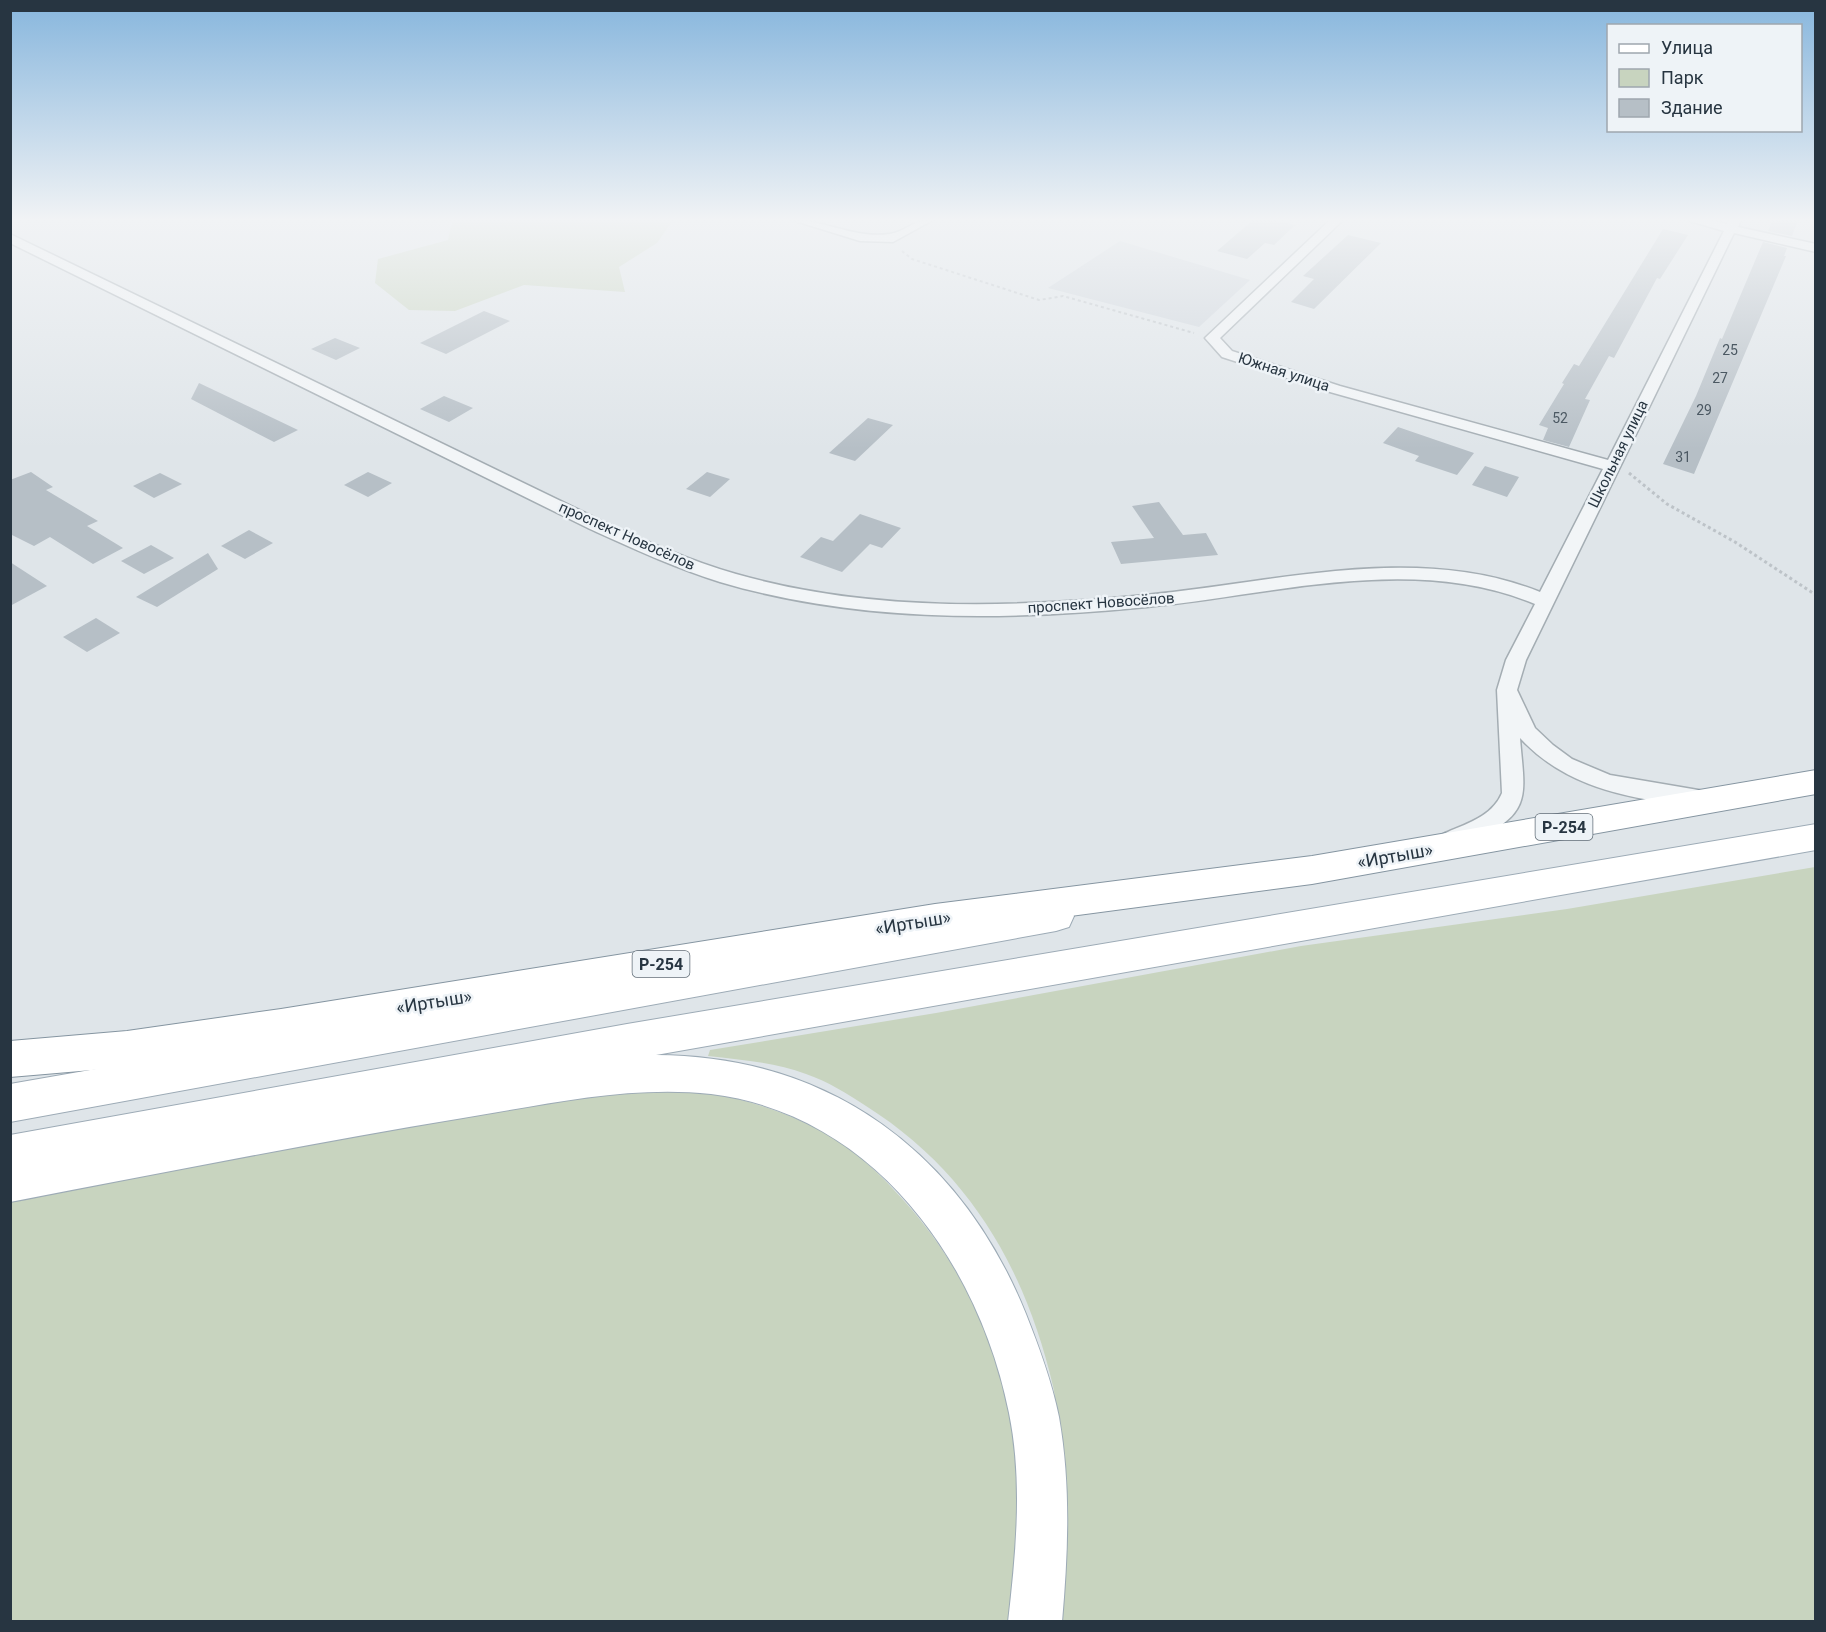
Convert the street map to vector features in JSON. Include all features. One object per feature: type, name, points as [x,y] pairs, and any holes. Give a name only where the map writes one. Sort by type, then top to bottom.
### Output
[{"type":"main road","name":"«Иртыш»","points":[[10,1059],[127,1049],[281,1027],[935,919],[1312,870],[1815,783]]},
{"type":"main road","points":[[10,1156],[638,1040],[1815,837]]},
{"type":"main road","points":[[10,1103],[1312,870]]},
{"type":"main road","points":[[10,1181],[368,1113],[611,1076],[663,1072],[715,1076],[790,1094],[825,1109],[897,1159],[931,1192],[964,1237],[989,1280],[1017,1347],[1034,1416],[1042,1497],[1041,1572],[1035,1622]]},
{"type":"street","name":"проспект Новосёлов","points":[[129,296],[627,539],[696,568],[745,583],[853,603],[918,609],[992,610],[1148,602],[1314,581],[1407,576],[1456,578],[1502,585],[1547,602]]},
{"type":"street","points":[[1212,338],[1256,296]]},
{"type":"street","name":"Школьная улица","points":[[1507,690],[1516,660],[1547,602],[1611,466],[1696,296]]},
{"type":"street","name":"Южная улица","points":[[1212,338],[1227,354],[1335,389],[1611,466]]},
{"type":"street","points":[[1507,690],[1526,731],[1541,748],[1569,767],[1601,782],[1635,791],[1714,800]]},
{"type":"street","points":[[1425,851],[1491,822],[1506,810],[1513,793],[1507,690]]},
{"type":"path","points":[[1027,296],[1039,300],[1062,296]]},
{"type":"path","points":[[1064,296],[1212,338]]},
{"type":"path","points":[[1611,466],[1634,474],[1667,504],[1735,542],[1815,595]]},
{"type":"shaded area","points":[[1080,296],[1232,296],[1199,327]]},
{"type":"green space","points":[[392,296],[494,296],[455,311],[409,310]]},
{"type":"green space","points":[[1815,867],[1815,1618],[1812,1622],[1058,1621],[1061,1475],[1054,1391],[1041,1343],[1026,1302],[1009,1263],[988,1226],[963,1192],[935,1161],[902,1132],[845,1092],[794,1070],[757,1062],[708,1056],[710,1050],[936,1013],[1301,946],[1567,909]]},
{"type":"green space","points":[[708,1091],[781,1113],[809,1125],[857,1154],[905,1202],[940,1247],[969,1295],[991,1346],[1006,1399],[1015,1453],[1019,1509],[1017,1565],[1010,1621],[11,1622],[11,1198],[372,1129],[624,1092]]},
{"type":"building","points":[[1297,296],[1327,296],[1314,309],[1291,302]]},
{"type":"building","points":[[1622,296],[1647,296],[1614,358],[1609,356],[1585,399],[1590,400],[1569,447],[1543,440],[1548,428],[1539,425],[1574,364],[1579,366]]},
{"type":"building","points":[[1740,296],[1769,296],[1694,474],[1663,464],[1696,396],[1720,338],[1722,339]]},
{"type":"building","points":[[484,311],[510,321],[446,354],[420,343]]},
{"type":"building","points":[[335,338],[360,348],[336,360],[311,349]]},
{"type":"building","points":[[199,383],[298,430],[274,442],[191,399]]},
{"type":"building","points":[[444,396],[473,408],[449,422],[420,409]]},
{"type":"building","points":[[868,418],[893,425],[855,461],[829,453]]},
{"type":"building","points":[[1398,427],[1474,453],[1457,475],[1415,461],[1419,456],[1383,443]]},
{"type":"building","points":[[1485,466],[1519,477],[1507,497],[1472,485]]},
{"type":"building","points":[[31,472],[53,487],[46,490],[98,521],[87,526],[123,548],[93,564],[50,537],[34,546],[10,534],[10,480]]},
{"type":"building","points":[[368,472],[392,483],[368,497],[344,485]]},
{"type":"building","points":[[707,472],[730,479],[710,497],[686,489]]},
{"type":"building","points":[[160,473],[182,484],[154,498],[133,486]]},
{"type":"building","points":[[1159,502],[1183,535],[1206,533],[1218,555],[1121,564],[1111,542],[1154,538],[1132,506]]},
{"type":"building","points":[[860,514],[901,528],[882,548],[870,544],[842,572],[800,557],[821,537],[833,541]]},
{"type":"building","points":[[249,530],[273,543],[245,559],[221,546]]},
{"type":"building","points":[[151,545],[174,558],[144,574],[121,561]]},
{"type":"building","points":[[208,553],[218,569],[157,607],[136,597]]},
{"type":"building","points":[[10,562],[47,586],[10,606]]},
{"type":"building","points":[[96,618],[120,633],[87,652],[63,637]]}]
